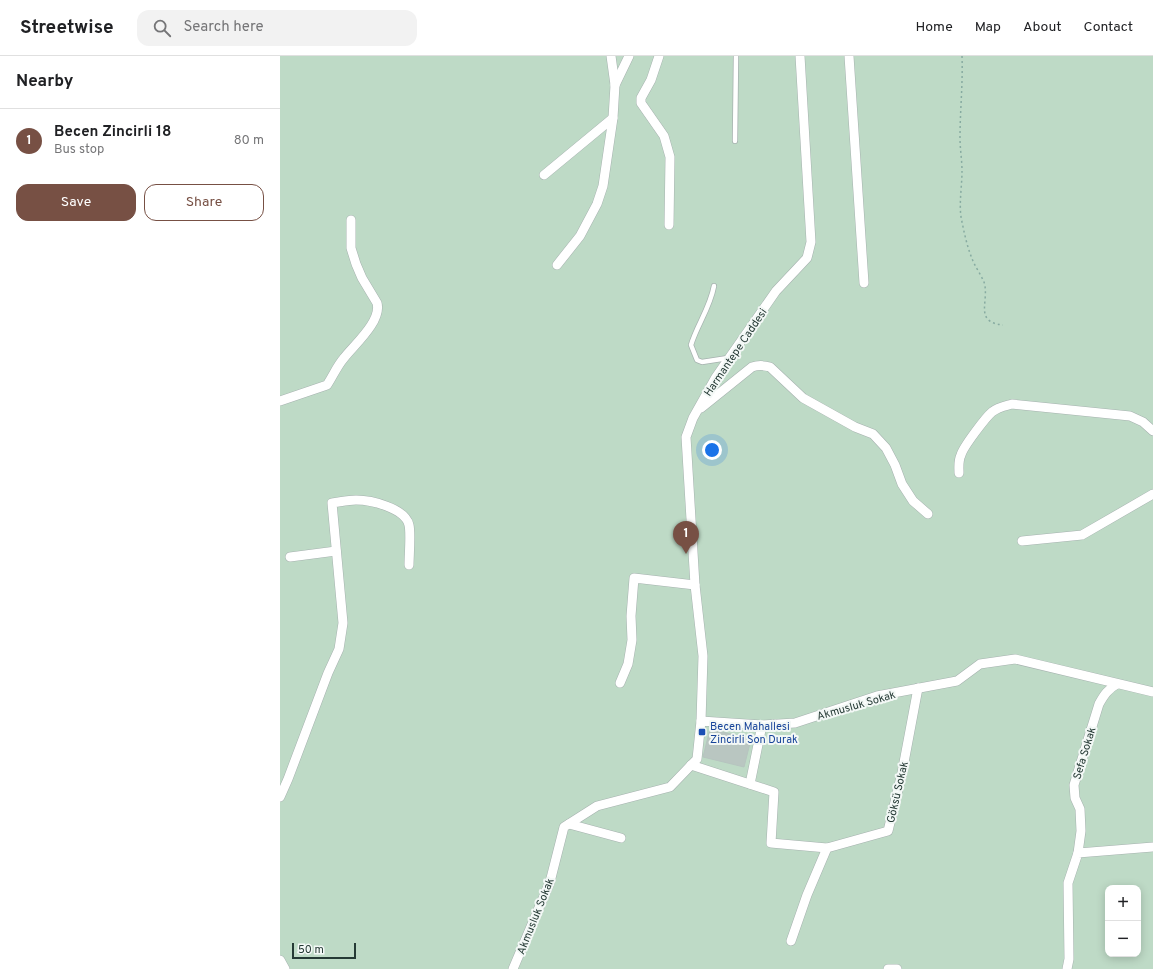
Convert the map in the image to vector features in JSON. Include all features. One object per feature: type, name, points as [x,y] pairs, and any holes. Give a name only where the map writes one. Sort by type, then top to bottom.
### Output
[{"type":"street","points":[[557,265],[580,236],[597,204],[603,186],[613,118],[615,86],[611,56]]},
{"type":"street","points":[[615,86],[629,56]]},
{"type":"street","points":[[659,56],[651,80],[641,98],[641,103],[664,136],[670,157],[669,225]]},
{"type":"street","name":"Harmantepe Caddesi","points":[[701,721],[704,656],[695,585],[686,437],[696,412],[716,376],[776,291],[807,258],[811,242],[800,56]]},
{"type":"street","points":[[849,56],[864,283]]},
{"type":"street","points":[[544,175],[613,118]]},
{"type":"street","points":[[280,401],[327,385],[342,359],[372,324],[376,317],[378,307],[377,303],[362,278],[351,248],[351,220]]},
{"type":"street","points":[[696,412],[752,367],[764,365],[770,367],[803,398],[873,434],[886,448],[895,465],[902,484],[913,501],[928,514]]},
{"type":"street","points":[[959,473],[960,455],[965,446],[991,412],[1001,406],[1012,404],[1130,416],[1143,422],[1153,431]]},
{"type":"street","points":[[1022,541],[1082,535],[1153,494]]},
{"type":"street","points":[[280,797],[325,680],[339,649],[343,623],[332,503],[357,500],[382,504],[398,511],[405,517],[410,525],[409,565]]},
{"type":"street","points":[[290,557],[336,551]]},
{"type":"street","points":[[620,683],[628,664],[632,640],[631,616],[634,578],[695,585]]},
{"type":"street","name":"Akmusluk Sokak","points":[[701,721],[762,725],[795,723],[877,696],[957,681],[980,664],[1015,659],[1153,692]]},
{"type":"street","name":"Sefa Sokak","points":[[1067,969],[1069,959],[1068,883],[1078,853],[1081,831],[1080,809],[1075,798],[1074,785],[1099,704],[1111,687],[1117,684]]},
{"type":"street","name":"Göksü Sokak","points":[[828,848],[888,831],[902,773],[918,688]]},
{"type":"street","points":[[569,824],[597,806],[670,787],[697,759],[701,721]]},
{"type":"street","points":[[750,784],[762,725]]},
{"type":"street","points":[[691,765],[774,792],[771,843],[828,848],[807,895],[791,941]]},
{"type":"street","points":[[569,824],[621,838]]},
{"type":"street","name":"Akmusluk Sokak","points":[[513,969],[550,882],[564,827],[569,824]]},
{"type":"street","points":[[1078,853],[1153,847]]},
{"type":"street","points":[[280,960],[285,969]]},
{"type":"street","points":[[888,969],[896,969]]},
{"type":"lane","points":[[735,141],[736,56]]},
{"type":"lane","points":[[714,286],[710,303],[694,334],[691,345],[697,360],[702,362],[729,357]]},
{"type":"path","points":[[962,56],[963,74],[960,138],[962,170],[961,215],[966,240],[973,262],[984,282],[986,293],[984,308],[985,315],[992,322],[1003,325]]},
{"type":"green space","points":[[280,56],[1153,56],[1153,969],[280,969]]},
{"type":"building","points":[[710,729],[751,739],[744,767],[703,757]]},
{"type":"place","name":"Becen Zincirli 18","points":[[686,554]]},
{"type":"place","name":"Becen Mahallesi Zincirli Son Durak","points":[[702,732]]}]
